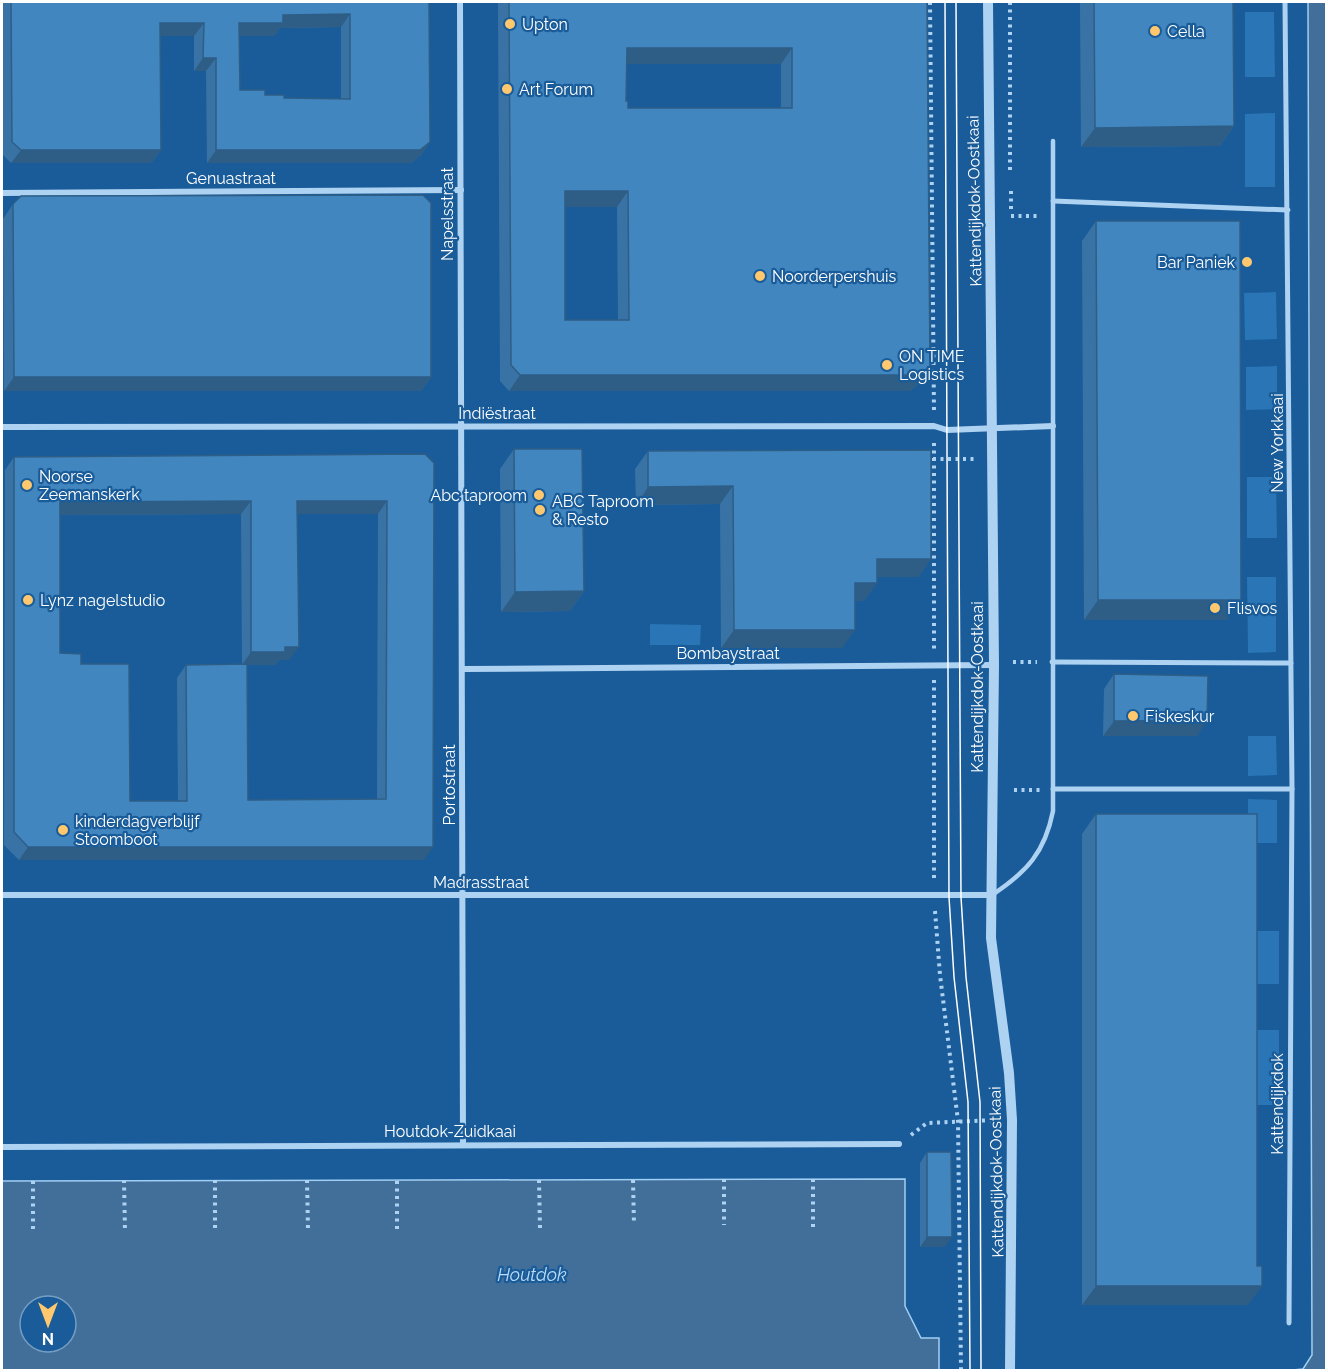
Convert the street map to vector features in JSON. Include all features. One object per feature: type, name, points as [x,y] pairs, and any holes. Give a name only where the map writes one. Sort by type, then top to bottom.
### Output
[{"type":"street","name":"Napelsstraat","points":[[460,2],[462,426]]},
{"type":"street","name":"Kattendijkdok-Oostkaai","points":[[988,2],[994,665],[991,938],[1009,1073],[1012,1120],[1010,1371]]},
{"type":"street","name":"New Yorkkaai","points":[[1285,2],[1292,885]]},
{"type":"street","name":"Genuastraat","points":[[2,193],[461,190]]},
{"type":"street","points":[[1053,201],[1288,210]]},
{"type":"street","name":"Portostraat","points":[[462,426],[463,1145]]},
{"type":"street","name":"Indiëstraat","points":[[2,427],[934,426],[947,430],[992,426],[1053,426]]},
{"type":"street","points":[[1052,662],[1291,663]]},
{"type":"street","name":"Bombaystraat","points":[[463,669],[994,665]]},
{"type":"street","points":[[1053,789],[1292,789]]},
{"type":"street","name":"Kattendijkdok","points":[[1289,1323],[1292,885]]},
{"type":"street","name":"Madrasstraat","points":[[2,896],[991,896]]},
{"type":"street","name":"Houtdok-Zuidkaai","points":[[2,1147],[899,1144]]},
{"type":"lane","points":[[991,896],[1012,882],[1036,858],[1048,835],[1053,811],[1053,141]]},
{"type":"path","points":[[930,2],[934,426],[934,897],[940,975],[958,1121],[962,1371]]},
{"type":"path","points":[[1011,216],[1053,216]]},
{"type":"path","points":[[1013,662],[1052,662]]},
{"type":"path","points":[[1014,790],[1053,789]]},
{"type":"path","points":[[899,1144],[927,1123],[1012,1120]]},
{"type":"path","points":[[633,1179],[634,1224]]},
{"type":"path","points":[[724,1179],[724,1225]]},
{"type":"path","points":[[813,1179],[813,1227]]},
{"type":"path","points":[[124,1180],[125,1231]]},
{"type":"path","points":[[215,1180],[215,1230]]},
{"type":"path","points":[[307,1180],[308,1229]]},
{"type":"path","points":[[539,1180],[540,1228]]},
{"type":"path","points":[[33,1181],[33,1230]]},
{"type":"path","points":[[397,1181],[397,1230]]},
{"type":"shaded area","points":[[1245,12],[1274,12],[1275,77],[1245,77]]},
{"type":"shaded area","points":[[1275,113],[1275,187],[1245,187],[1245,114]]},
{"type":"shaded area","points":[[1276,292],[1277,339],[1245,340],[1244,293]]},
{"type":"shaded area","points":[[1277,366],[1277,409],[1246,410],[1246,367]]},
{"type":"shaded area","points":[[1247,477],[1276,477],[1277,538],[1247,538]]},
{"type":"shaded area","points":[[1247,577],[1276,577],[1276,652],[1248,653]]},
{"type":"shaded area","points":[[650,624],[701,625],[700,645],[650,645]]},
{"type":"shaded area","points":[[1248,736],[1276,736],[1277,775],[1248,776]]},
{"type":"shaded area","points":[[1248,799],[1277,800],[1277,843],[1248,843]]},
{"type":"shaded area","points":[[1249,931],[1279,931],[1279,984],[1249,984]]},
{"type":"shaded area","points":[[1249,1030],[1279,1030],[1279,1105],[1249,1105]]},
{"type":"water","points":[[1308,2],[1326,2],[1326,1370],[1293,1370],[1303,1369],[1312,1355]]},
{"type":"water","name":"Houtdok","points":[[905,1179],[905,1306],[921,1338],[939,1338],[939,1370],[2,1370],[2,1181]]},
{"type":"building","points":[[11,2],[429,2],[430,142],[420,150],[216,150],[216,58],[203,58],[204,23],[160,23],[161,150],[21,150],[12,142]],"holes":[[[350,14],[350,99],[284,98],[284,95],[265,95],[265,90],[240,90],[239,23],[283,23],[283,15]]]},
{"type":"building","points":[[509,2],[927,2],[930,368],[922,375],[520,375],[511,365]],"holes":[[[627,48],[792,48],[792,108],[628,108],[628,101],[626,101]],[[565,191],[628,191],[629,320],[565,320]]]},
{"type":"building","points":[[1094,2],[1233,2],[1234,126],[1095,128]]},
{"type":"building","points":[[423,195],[431,203],[431,377],[14,377],[13,204],[21,196]]},
{"type":"building","points":[[1096,221],[1240,221],[1241,600],[1098,600]]},
{"type":"building","points":[[514,449],[582,449],[584,591],[515,592]]},
{"type":"building","points":[[931,450],[931,559],[877,559],[877,583],[855,583],[855,630],[734,630],[733,486],[648,487],[648,451]]},
{"type":"building","points":[[425,454],[434,463],[433,847],[28,847],[14,832],[14,457]],"holes":[[[251,501],[251,652],[285,652],[285,647],[299,647],[297,501],[387,501],[386,799],[248,800],[247,664],[186,665],[187,801],[130,801],[129,664],[81,664],[81,654],[60,653],[60,502]]]},
{"type":"building","points":[[1114,674],[1208,676],[1207,720],[1114,721]]},
{"type":"building","points":[[1096,814],[1257,814],[1257,1266],[1262,1266],[1262,1286],[1096,1286]]},
{"type":"building","points":[[927,1152],[951,1152],[952,1237],[927,1237]]},
{"type":"tram line","points":[[945,2],[949,897],[954,977],[968,1102],[970,1370]]},
{"type":"tram line","points":[[956,2],[961,897],[966,977],[980,1102],[981,1370]]},
{"type":"place","name":"Upton","points":[[510,24]]},
{"type":"place","name":"Cella","points":[[1155,31]]},
{"type":"place","name":"Art Forum","points":[[507,89]]},
{"type":"place","name":"Bar Paniek","points":[[1247,262]]},
{"type":"place","name":"Noorderpershuis","points":[[760,276]]},
{"type":"place","name":"ON TIME Logistics","points":[[887,365]]},
{"type":"place","name":"Noorse Zeemanskerk","points":[[27,485]]},
{"type":"place","name":"Abc taproom","points":[[539,495]]},
{"type":"place","name":"ABC Taproom & Resto","points":[[540,510]]},
{"type":"place","name":"Lynz nagelstudio","points":[[28,600]]},
{"type":"place","name":"Flisvos","points":[[1215,608]]},
{"type":"place","name":"Fiskeskur","points":[[1133,716]]},
{"type":"place","name":"kinderdagverblijf Stoomboot","points":[[63,830]]}]
